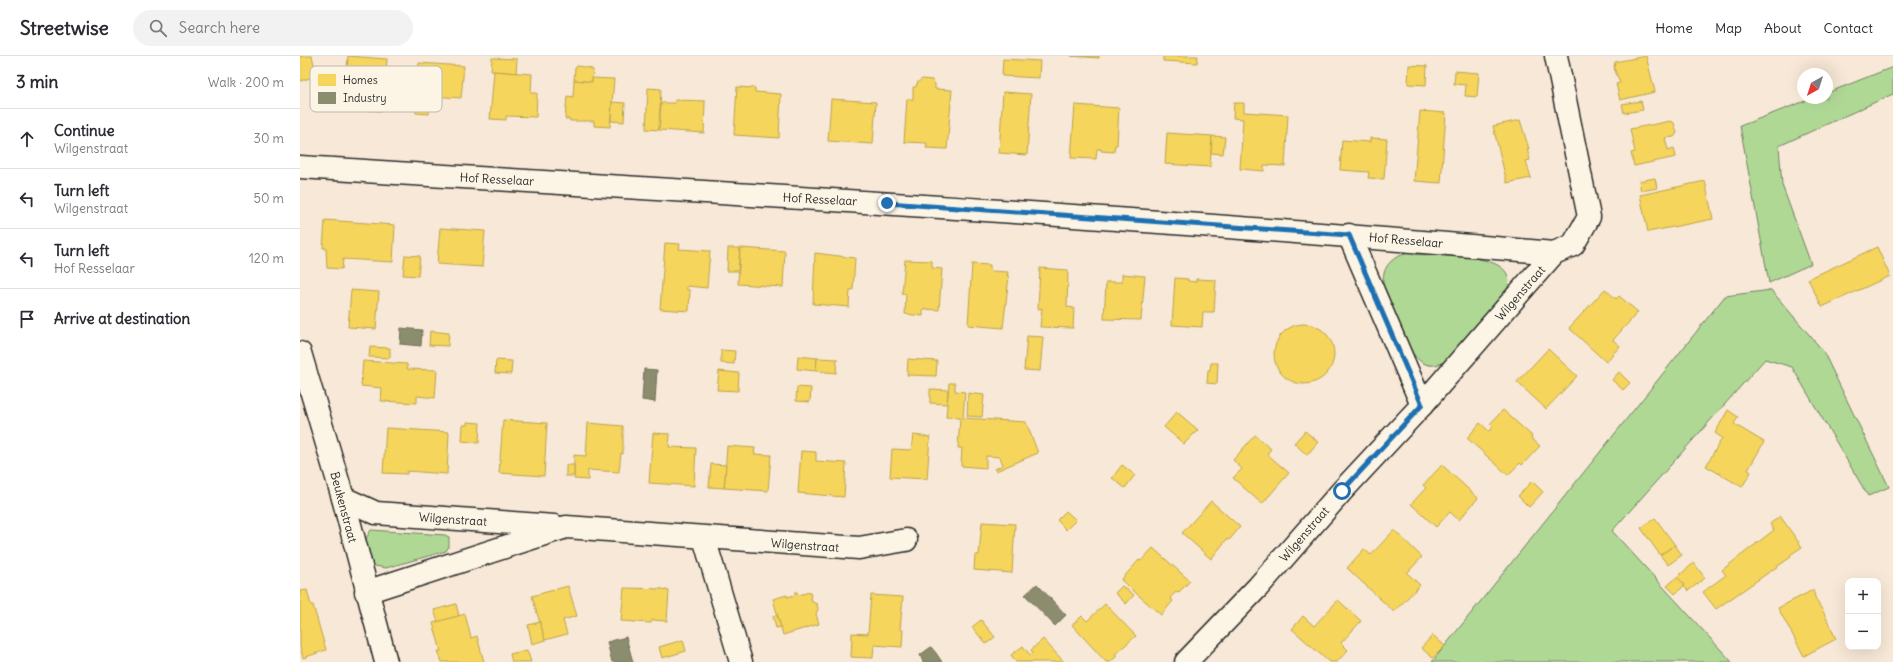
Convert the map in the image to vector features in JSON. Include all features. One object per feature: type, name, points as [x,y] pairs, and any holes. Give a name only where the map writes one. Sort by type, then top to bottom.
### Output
[{"type":"street","name":"Hof Resselaar","points":[[300,167],[887,203],[1349,235],[1554,253],[1573,245],[1589,217],[1556,56]]},
{"type":"street","points":[[1349,235],[1422,405]]},
{"type":"street","name":"Wilgenstraat","points":[[1186,662],[1258,587],[1342,491],[1422,405],[1554,253]]},
{"type":"street","name":"Beukenstraat","points":[[300,353],[343,498],[366,592],[386,662]]},
{"type":"street","name":"Wilgenstraat","points":[[343,498],[376,513],[704,538],[859,548],[906,540]]},
{"type":"street","name":"Wilgenstraat","points":[[366,592],[566,527]]},
{"type":"street","points":[[704,538],[741,662]]},
{"type":"green space","points":[[1893,67],[1893,94],[1779,146],[1782,185],[1811,264],[1769,283],[1740,126],[1797,104],[1833,104],[1833,91]]},
{"type":"green space","points":[[1401,255],[1461,256],[1490,262],[1501,267],[1507,274],[1509,280],[1504,298],[1446,361],[1436,365],[1427,365],[1420,361],[1414,354],[1404,337],[1383,284],[1384,273],[1388,264]]},
{"type":"green space","points":[[1771,290],[1823,351],[1889,487],[1868,496],[1792,367],[1765,359],[1612,531],[1732,662],[1432,662],[1725,296]]},
{"type":"green space","points":[[371,530],[445,535],[449,537],[449,546],[446,551],[386,568],[375,566],[370,562],[365,540]]},
{"type":"building: Homes","points":[[300,56],[312,56],[314,66],[310,66],[310,78],[300,81]]},
{"type":"building: Homes","points":[[348,56],[387,59],[386,66],[347,66]]},
{"type":"building: Homes","points":[[1071,56],[1099,56],[1099,58]]},
{"type":"building: Homes","points":[[1163,56],[1198,56],[1197,63],[1163,61]]},
{"type":"building: Homes","points":[[1646,56],[1655,92],[1620,100],[1616,84],[1620,83],[1614,68],[1615,62]]},
{"type":"building: Homes","points":[[492,58],[517,59],[516,73],[491,71]]},
{"type":"building: Homes","points":[[1003,59],[1040,61],[1039,78],[1002,76]]},
{"type":"building: Homes","points":[[419,63],[464,66],[461,98],[442,97],[442,66],[419,66]]},
{"type":"building: Homes","points":[[1409,65],[1427,66],[1426,85],[1408,84]]},
{"type":"building: Homes","points":[[577,66],[590,68],[593,70],[592,82],[574,80],[575,68]]},
{"type":"building: Homes","points":[[494,71],[532,74],[531,93],[537,93],[536,117],[506,116],[506,120],[490,119]]},
{"type":"building: Homes","points":[[1455,71],[1479,73],[1477,97],[1465,96],[1466,85],[1454,84]]},
{"type":"building: Homes","points":[[592,78],[614,79],[610,127],[594,126],[594,121],[570,121],[570,119],[565,119],[567,96],[573,97],[574,80],[592,82]]},
{"type":"building: Homes","points":[[922,79],[932,80],[935,84],[935,89],[952,90],[947,149],[926,148],[927,143],[904,142],[907,99],[913,99],[913,87],[916,87],[917,83]]},
{"type":"building: Homes","points":[[737,87],[755,88],[755,92],[781,94],[779,138],[734,135]]},
{"type":"building: Homes","points":[[648,88],[661,89],[659,130],[646,129]]},
{"type":"building: Homes","points":[[1003,92],[1031,94],[1027,155],[999,153]]},
{"type":"building: Homes","points":[[831,99],[876,102],[873,144],[828,141]]},
{"type":"building: Homes","points":[[675,100],[705,101],[704,133],[659,130],[661,103],[675,103]]},
{"type":"building: Homes","points":[[1641,101],[1643,110],[1624,113],[1622,104]]},
{"type":"building: Homes","points":[[612,102],[625,103],[624,122],[611,121]]},
{"type":"building: Homes","points":[[1234,103],[1244,103],[1244,112],[1288,115],[1285,166],[1264,165],[1264,171],[1240,169],[1243,119],[1233,118]]},
{"type":"building: Homes","points":[[1075,105],[1119,108],[1117,145],[1115,145],[1114,152],[1101,151],[1101,149],[1097,149],[1096,159],[1071,158]]},
{"type":"building: Homes","points":[[1420,111],[1446,113],[1441,183],[1414,181]]},
{"type":"building: Homes","points":[[416,112],[429,112],[429,114]]},
{"type":"building: Homes","points":[[1520,120],[1529,149],[1527,149],[1530,160],[1526,161],[1531,178],[1507,183],[1493,126]]},
{"type":"building: Homes","points":[[1671,121],[1674,123],[1677,133],[1674,137],[1665,138],[1668,150],[1674,148],[1676,157],[1634,166],[1631,153],[1635,152],[1630,129]]},
{"type":"building: Homes","points":[[1167,133],[1212,136],[1210,167],[1165,164]]},
{"type":"building: Homes","points":[[1212,136],[1225,137],[1223,154],[1211,153]]},
{"type":"building: Homes","points":[[1370,138],[1387,139],[1384,179],[1368,178],[1369,172],[1340,170],[1342,140],[1370,142]]},
{"type":"building: Homes","points":[[1655,178],[1657,188],[1641,191],[1639,181]]},
{"type":"building: Homes","points":[[1705,181],[1713,219],[1648,232],[1640,195]]},
{"type":"building: Homes","points":[[325,220],[395,225],[393,262],[343,259],[342,269],[327,268],[326,248],[323,248]]},
{"type":"building: Homes","points":[[440,228],[485,231],[482,267],[437,264]]},
{"type":"building: Homes","points":[[665,243],[680,244],[679,249],[710,251],[707,288],[687,286],[687,290],[690,290],[689,311],[660,309]]},
{"type":"building: Homes","points":[[1877,247],[1890,276],[1822,307],[1808,279]]},
{"type":"building: Homes","points":[[728,248],[740,248],[738,271],[727,271]]},
{"type":"building: Homes","points":[[740,248],[785,251],[783,287],[738,284]]},
{"type":"building: Homes","points":[[815,253],[855,258],[853,290],[850,290],[849,307],[813,304]]},
{"type":"building: Homes","points":[[405,255],[420,256],[418,276],[403,275]]},
{"type":"building: Homes","points":[[905,260],[932,261],[932,268],[942,269],[939,310],[923,309],[923,316],[905,314],[906,294],[902,294]]},
{"type":"building: Homes","points":[[972,264],[990,265],[990,271],[1008,272],[1007,276],[1009,276],[1003,328],[968,325]]},
{"type":"building: Homes","points":[[1040,268],[1068,270],[1067,307],[1074,308],[1073,328],[1040,327],[1042,308],[1038,309]]},
{"type":"building: Homes","points":[[1122,274],[1145,276],[1141,320],[1104,319],[1106,282],[1122,282]]},
{"type":"building: Homes","points":[[1175,278],[1188,279],[1188,281],[1196,282],[1196,279],[1216,280],[1214,312],[1203,312],[1202,327],[1172,325]]},
{"type":"building: Homes","points":[[1605,289],[1616,299],[1619,296],[1638,312],[1613,340],[1620,346],[1606,362],[1569,328]]},
{"type":"building: Homes","points":[[351,290],[379,292],[376,329],[348,327]]},
{"type":"building: Homes","points":[[1304,324],[1321,329],[1329,337],[1334,354],[1329,371],[1321,379],[1304,384],[1287,379],[1279,371],[1274,354],[1279,337],[1287,329]]},
{"type":"building: Homes","points":[[430,331],[449,333],[448,346],[429,345]]},
{"type":"building: Homes","points":[[1027,336],[1043,337],[1040,371],[1024,370]]},
{"type":"building: Homes","points":[[370,347],[390,348],[390,358],[369,357]]},
{"type":"building: Homes","points":[[1548,349],[1577,376],[1546,409],[1517,382]]},
{"type":"building: Homes","points":[[721,350],[735,351],[734,364],[721,363]]},
{"type":"building: Homes","points":[[798,356],[817,358],[816,371],[797,369]]},
{"type":"building: Homes","points":[[817,358],[837,359],[836,373],[816,371]]},
{"type":"building: Homes","points":[[908,359],[937,361],[936,376],[907,375]]},
{"type":"building: Homes","points":[[496,360],[512,361],[511,374],[495,373]]},
{"type":"building: Homes","points":[[363,361],[407,364],[407,369],[437,370],[435,398],[417,396],[417,403],[381,401],[382,388],[361,386]]},
{"type":"building: Homes","points":[[1211,363],[1218,363],[1217,384],[1207,383],[1208,370],[1210,370]]},
{"type":"building: Homes","points":[[719,371],[739,373],[738,391],[717,390]]},
{"type":"building: Homes","points":[[1619,372],[1630,383],[1623,390],[1612,380]]},
{"type":"building: Homes","points":[[949,383],[955,383],[955,391],[965,392],[963,418],[1026,422],[1038,453],[996,471],[995,469],[1003,465],[1000,457],[986,456],[986,468],[961,466],[962,448],[958,448],[960,418],[946,417]]},
{"type":"building: Homes","points":[[797,387],[811,388],[810,402],[796,401]]},
{"type":"building: Homes","points":[[930,389],[948,390],[947,404],[930,403]]},
{"type":"building: Homes","points":[[968,393],[984,395],[982,417],[967,416]]},
{"type":"building: Homes","points":[[1503,410],[1532,436],[1531,438],[1540,446],[1522,465],[1520,463],[1508,475],[1467,438],[1480,423],[1489,431],[1493,427],[1490,424]]},
{"type":"building: Homes","points":[[1728,410],[1738,417],[1734,424],[1764,442],[1748,470],[1751,472],[1742,487],[1706,466],[1722,438],[1715,433]]},
{"type":"building: Homes","points":[[1177,412],[1198,430],[1184,444],[1164,427]]},
{"type":"building: Homes","points":[[503,420],[547,423],[544,476],[499,473]]},
{"type":"building: Homes","points":[[467,422],[480,423],[479,443],[462,441],[463,425],[467,425]]},
{"type":"building: Homes","points":[[588,423],[623,426],[623,454],[621,453],[619,472],[588,470],[588,480],[574,479],[574,455],[586,456]]},
{"type":"building: Homes","points":[[386,428],[449,432],[447,474],[407,471],[407,474],[383,473]]},
{"type":"building: Homes","points":[[1305,431],[1318,442],[1307,455],[1294,443]]},
{"type":"building: Homes","points":[[653,433],[670,434],[669,447],[696,448],[694,486],[649,483]]},
{"type":"building: Homes","points":[[913,435],[930,437],[927,479],[890,477],[892,449],[911,450]]},
{"type":"building: Homes","points":[[1255,435],[1271,449],[1267,454],[1289,473],[1262,504],[1233,478],[1242,469],[1233,460]]},
{"type":"building: Homes","points":[[727,446],[755,448],[754,454],[771,455],[768,491],[724,488]]},
{"type":"building: Homes","points":[[801,451],[816,452],[816,461],[846,463],[844,497],[798,493]]},
{"type":"building: Homes","points":[[711,464],[726,465],[724,488],[709,487]]},
{"type":"building: Homes","points":[[566,465],[574,465],[574,476],[566,476]]},
{"type":"building: Homes","points":[[1122,465],[1135,475],[1125,488],[1112,478]]},
{"type":"building: Homes","points":[[1442,465],[1478,498],[1459,520],[1450,512],[1436,527],[1411,504],[1426,488],[1423,485]]},
{"type":"building: Homes","points":[[1532,481],[1543,492],[1529,507],[1518,496]]},
{"type":"building: Homes","points":[[1211,501],[1240,527],[1229,540],[1227,539],[1211,559],[1182,533]]},
{"type":"building: Homes","points":[[1066,511],[1076,520],[1066,530],[1057,520]]},
{"type":"building: Homes","points":[[1780,516],[1802,547],[1790,555],[1791,557],[1716,609],[1703,592],[1726,575],[1722,570],[1774,530],[1770,524]]},
{"type":"building: Homes","points":[[1655,518],[1675,545],[1660,555],[1641,528]]},
{"type":"building: Homes","points":[[982,522],[1015,524],[1012,573],[974,570],[975,555],[979,555]]},
{"type":"building: Homes","points":[[1394,530],[1422,557],[1407,573],[1420,585],[1394,612],[1347,568],[1364,549],[1371,555]]},
{"type":"building: Homes","points":[[1675,545],[1682,555],[1668,565],[1660,555]]},
{"type":"building: Homes","points":[[1153,548],[1190,581],[1178,593],[1176,592],[1170,598],[1173,601],[1161,615],[1121,580],[1139,560],[1141,561]]},
{"type":"building: Homes","points":[[1694,563],[1705,578],[1688,591],[1677,577]]},
{"type":"building: Homes","points":[[1677,577],[1685,585],[1675,594],[1667,586]]},
{"type":"building: Homes","points":[[568,586],[577,616],[563,620],[567,634],[545,640],[532,596]]},
{"type":"building: Homes","points":[[1122,586],[1134,595],[1126,604],[1115,593]]},
{"type":"building: Homes","points":[[624,588],[663,589],[669,591],[667,621],[652,620],[651,623],[621,621]]},
{"type":"building: Homes","points":[[307,590],[326,650],[303,658],[300,646],[300,591]]},
{"type":"building: Homes","points":[[1813,590],[1816,600],[1836,639],[1804,656],[1778,608]]},
{"type":"building: Homes","points":[[795,592],[797,592],[798,595],[810,592],[812,602],[817,604],[818,609],[816,614],[819,624],[783,635],[773,599],[787,595],[787,597],[795,595]]},
{"type":"building: Homes","points":[[871,595],[903,597],[900,630],[903,630],[902,647],[874,645],[873,658],[851,657],[852,633],[868,634]]},
{"type":"building: Homes","points":[[1338,600],[1361,621],[1341,643],[1348,650],[1337,662],[1329,662],[1292,629],[1303,616],[1314,626]]},
{"type":"building: Homes","points":[[456,604],[459,616],[438,622],[434,610]]},
{"type":"building: Homes","points":[[1105,604],[1136,636],[1115,654],[1117,656],[1110,662],[1106,662],[1072,625],[1082,616],[1087,621]]},
{"type":"building: Homes","points":[[465,614],[471,638],[477,636],[484,662],[442,662],[438,651],[441,651],[433,623]]},
{"type":"building: Homes","points":[[777,615],[781,627],[776,628],[773,616]]},
{"type":"building: Homes","points":[[981,620],[995,637],[986,644],[972,627]]},
{"type":"building: Homes","points":[[540,622],[545,640],[532,644],[528,625]]},
{"type":"building: Homes","points":[[1433,635],[1445,646],[1433,658],[1421,648]]},
{"type":"building: Homes","points":[[1043,639],[1064,662],[1016,662],[1011,655],[1023,646],[1030,655],[1033,653],[1031,650]]},
{"type":"building: Homes","points":[[683,640],[686,651],[662,658],[659,647]]},
{"type":"building: Homes","points":[[527,650],[531,662],[512,662],[510,654]]},
{"type":"building: Industry","points":[[401,328],[422,330],[421,346],[400,344]]},
{"type":"building: Industry","points":[[644,369],[657,370],[655,402],[642,400]]},
{"type":"building: Industry","points":[[1037,584],[1066,615],[1055,626],[1025,595]]},
{"type":"building: Industry","points":[[626,637],[633,662],[612,662],[607,642]]},
{"type":"building: Industry","points":[[931,647],[942,662],[923,662],[920,655]]},
{"type":"route","points":[[887,203],[1349,235],[1422,405],[1342,491]]}]
